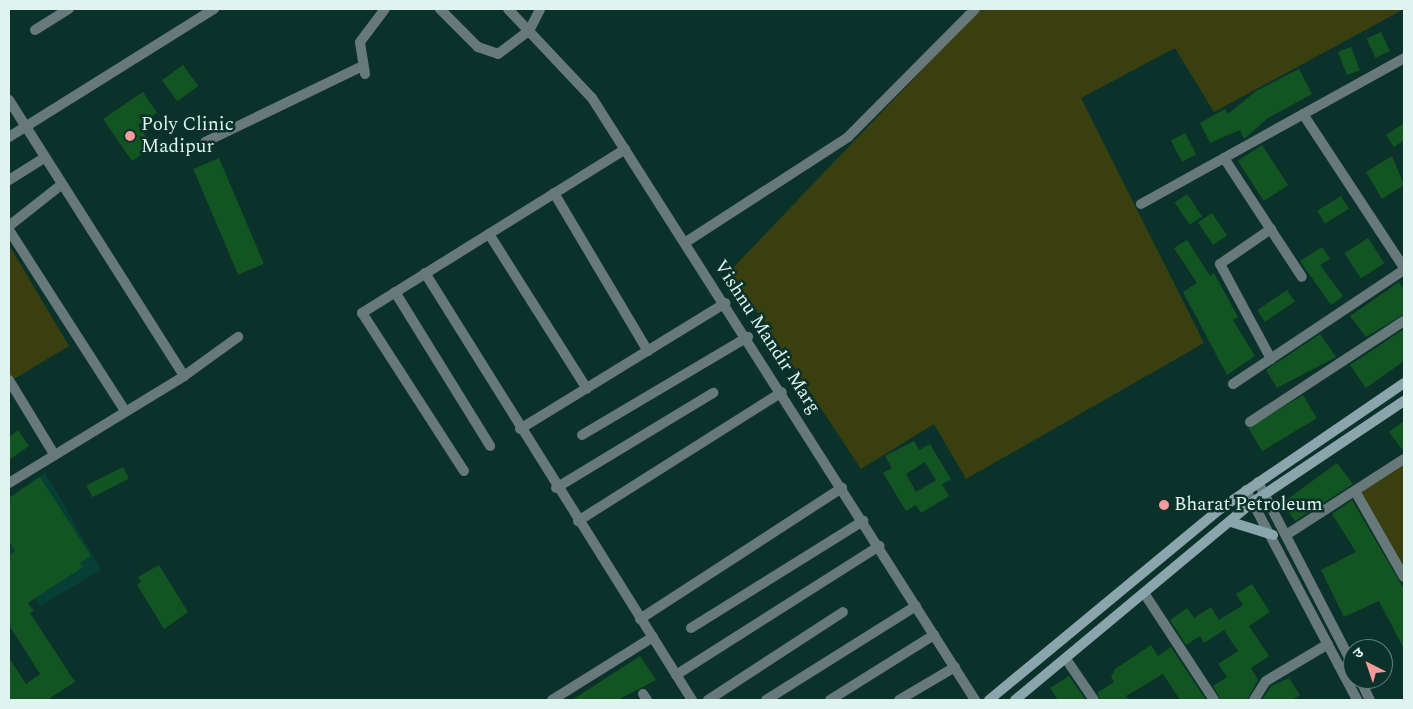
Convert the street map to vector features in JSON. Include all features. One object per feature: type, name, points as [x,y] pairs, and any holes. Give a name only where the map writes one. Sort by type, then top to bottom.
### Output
[{"type":"street","points":[[35,30],[68,9]]},
{"type":"street","points":[[205,142],[364,70],[360,42],[385,9]]},
{"type":"street","points":[[440,9],[488,53],[507,51],[529,31],[540,9]]},
{"type":"street","name":"Vishnu Mandir Marg","points":[[508,9],[592,98],[748,337],[975,700]]},
{"type":"street","points":[[686,242],[848,137],[975,9]]},
{"type":"street","points":[[9,137],[210,10]]},
{"type":"street","points":[[1141,204],[1401,60],[1404,72]]},
{"type":"street","points":[[9,100],[24,127],[184,376]]},
{"type":"street","points":[[1233,384],[1404,269],[1303,114]]},
{"type":"street","points":[[464,471],[362,313],[625,149]]},
{"type":"street","points":[[9,180],[44,158]]},
{"type":"street","points":[[1224,158],[1302,277]]},
{"type":"street","points":[[62,185],[9,228],[125,411]]},
{"type":"street","points":[[554,193],[648,351]]},
{"type":"street","points":[[1270,359],[1220,264],[1271,229]]},
{"type":"street","points":[[489,234],[587,389]]},
{"type":"street","points":[[425,273],[556,488],[692,700]]},
{"type":"street","points":[[395,292],[490,446]]},
{"type":"street","points":[[520,430],[726,303]]},
{"type":"street","points":[[1250,422],[1404,321]]},
{"type":"street","points":[[9,483],[184,376],[238,337]]},
{"type":"street","points":[[582,435],[748,337]]},
{"type":"street","points":[[9,380],[54,454]]},
{"type":"street","points":[[989,700],[1246,490],[1404,383]]},
{"type":"street","points":[[556,488],[713,392]]},
{"type":"street","points":[[578,521],[782,392]]},
{"type":"street","points":[[1015,700],[1253,502],[1404,401]]},
{"type":"street","points":[[1286,535],[1404,459]]},
{"type":"street","points":[[1258,482],[1343,646]]},
{"type":"street","points":[[640,619],[842,488]]},
{"type":"street","points":[[1246,490],[1272,535],[1357,700]]},
{"type":"street","points":[[1355,491],[1404,577]]},
{"type":"street","points":[[691,628],[863,521]]},
{"type":"street","points":[[1231,522],[1272,535]]},
{"type":"street","points":[[676,675],[879,546]]},
{"type":"street","points":[[1144,593],[1214,700]]},
{"type":"street","points":[[766,700],[916,606]]},
{"type":"street","points":[[708,700],[843,612]]},
{"type":"street","points":[[830,700],[934,634]]},
{"type":"street","points":[[552,700],[566,697],[653,637]]},
{"type":"street","points":[[1254,700],[1266,681],[1328,644]]},
{"type":"street","points":[[1066,658],[1094,700]]},
{"type":"street","points":[[899,700],[954,667]]},
{"type":"shaded area","points":[[980,9],[1404,9],[1214,112],[1175,48],[1081,98],[1204,343],[966,479],[934,424],[861,469],[730,271]]},
{"type":"shaded area","points":[[9,245],[69,346],[9,382]]},
{"type":"shaded area","points":[[1404,460],[1404,567],[1361,493]]},
{"type":"shaded area","points":[[45,472],[101,570],[40,606],[9,560],[9,497]]},
{"type":"building","points":[[1381,32],[1390,51],[1375,58],[1366,39]]},
{"type":"building","points":[[1351,47],[1360,70],[1347,75],[1338,52]]},
{"type":"building","points":[[183,65],[198,86],[177,101],[162,80]]},
{"type":"building","points":[[1299,69],[1312,94],[1268,118],[1244,139],[1240,130],[1210,143],[1200,123],[1225,109],[1228,114],[1256,91]]},
{"type":"building","name":"Poly Clinic Madipur","points":[[143,92],[157,113],[138,125],[153,147],[132,161],[103,119]]},
{"type":"building","points":[[1404,123],[1404,140],[1394,147],[1386,135]]},
{"type":"building","points":[[1185,133],[1196,154],[1182,162],[1171,141]]},
{"type":"building","points":[[1262,145],[1288,185],[1264,201],[1238,161]]},
{"type":"building","points":[[1392,156],[1404,185],[1382,199],[1366,172]]},
{"type":"building","points":[[219,158],[264,264],[238,275],[193,169]]},
{"type":"building","points":[[1187,194],[1202,216],[1190,225],[1175,202]]},
{"type":"building","points":[[1341,196],[1349,209],[1325,224],[1317,211]]},
{"type":"building","points":[[1212,213],[1227,235],[1213,245],[1198,223]]},
{"type":"building","points":[[1368,238],[1384,263],[1361,278],[1345,253]]},
{"type":"building","points":[[1187,240],[1210,276],[1214,273],[1238,317],[1233,320],[1255,356],[1227,375],[1183,292],[1197,283],[1174,248]]},
{"type":"building","points":[[1322,247],[1330,259],[1320,265],[1343,296],[1331,305],[1300,261]]},
{"type":"building","points":[[1399,282],[1404,290],[1404,314],[1366,337],[1350,316]]},
{"type":"building","points":[[1287,290],[1295,302],[1265,322],[1257,310]]},
{"type":"building","points":[[1404,329],[1404,361],[1366,388],[1350,365]]},
{"type":"building","points":[[1320,334],[1336,357],[1277,388],[1266,370]]},
{"type":"building","points":[[1303,395],[1317,418],[1262,451],[1248,428]]},
{"type":"building","points":[[1404,421],[1404,452],[1389,432]]},
{"type":"building","points":[[18,430],[29,446],[9,460],[9,437]]},
{"type":"building","points":[[914,441],[919,450],[930,444],[951,479],[942,484],[949,496],[921,513],[916,505],[906,511],[883,473],[892,468],[885,456]],"holes":[[[925,462],[936,480],[916,492],[906,474]]]},
{"type":"building","points":[[1337,463],[1353,484],[1295,521],[1282,503]]},
{"type":"building","points":[[123,467],[129,479],[92,497],[86,486]]},
{"type":"building","points":[[40,477],[91,556],[80,563],[83,567],[28,603],[34,611],[30,613],[75,682],[47,700],[9,700],[9,658],[26,684],[40,674],[9,625],[9,555],[15,551],[9,541],[9,498]]},
{"type":"building","points":[[1352,500],[1404,589],[1404,649],[1379,601],[1344,617],[1321,570],[1356,552],[1332,514]]},
{"type":"building","points":[[159,565],[188,612],[164,629],[137,585],[141,582],[138,577]]},
{"type":"building","points":[[1252,584],[1270,612],[1249,626],[1269,656],[1251,668],[1258,680],[1247,700],[1221,700],[1213,686],[1227,677],[1218,664],[1238,651],[1224,630],[1204,643],[1200,636],[1186,645],[1170,620],[1187,608],[1194,618],[1211,607],[1219,620],[1243,605],[1236,594]]},
{"type":"building","points":[[1151,645],[1158,656],[1171,647],[1206,700],[1180,700],[1163,674],[1126,696],[1129,700],[1101,700],[1097,693],[1114,682],[1111,677],[1115,669]]},
{"type":"building","points":[[640,656],[656,680],[618,700],[572,700]]},
{"type":"building","points":[[1069,676],[1086,700],[1058,700],[1050,688]]},
{"type":"building","points":[[1289,678],[1300,695],[1292,700],[1262,700],[1271,686]]},
{"type":"place","name":"Poly Clinic Madipur","points":[[130,136]]},
{"type":"place","name":"Bharat Petroleum","points":[[1164,505]]}]
